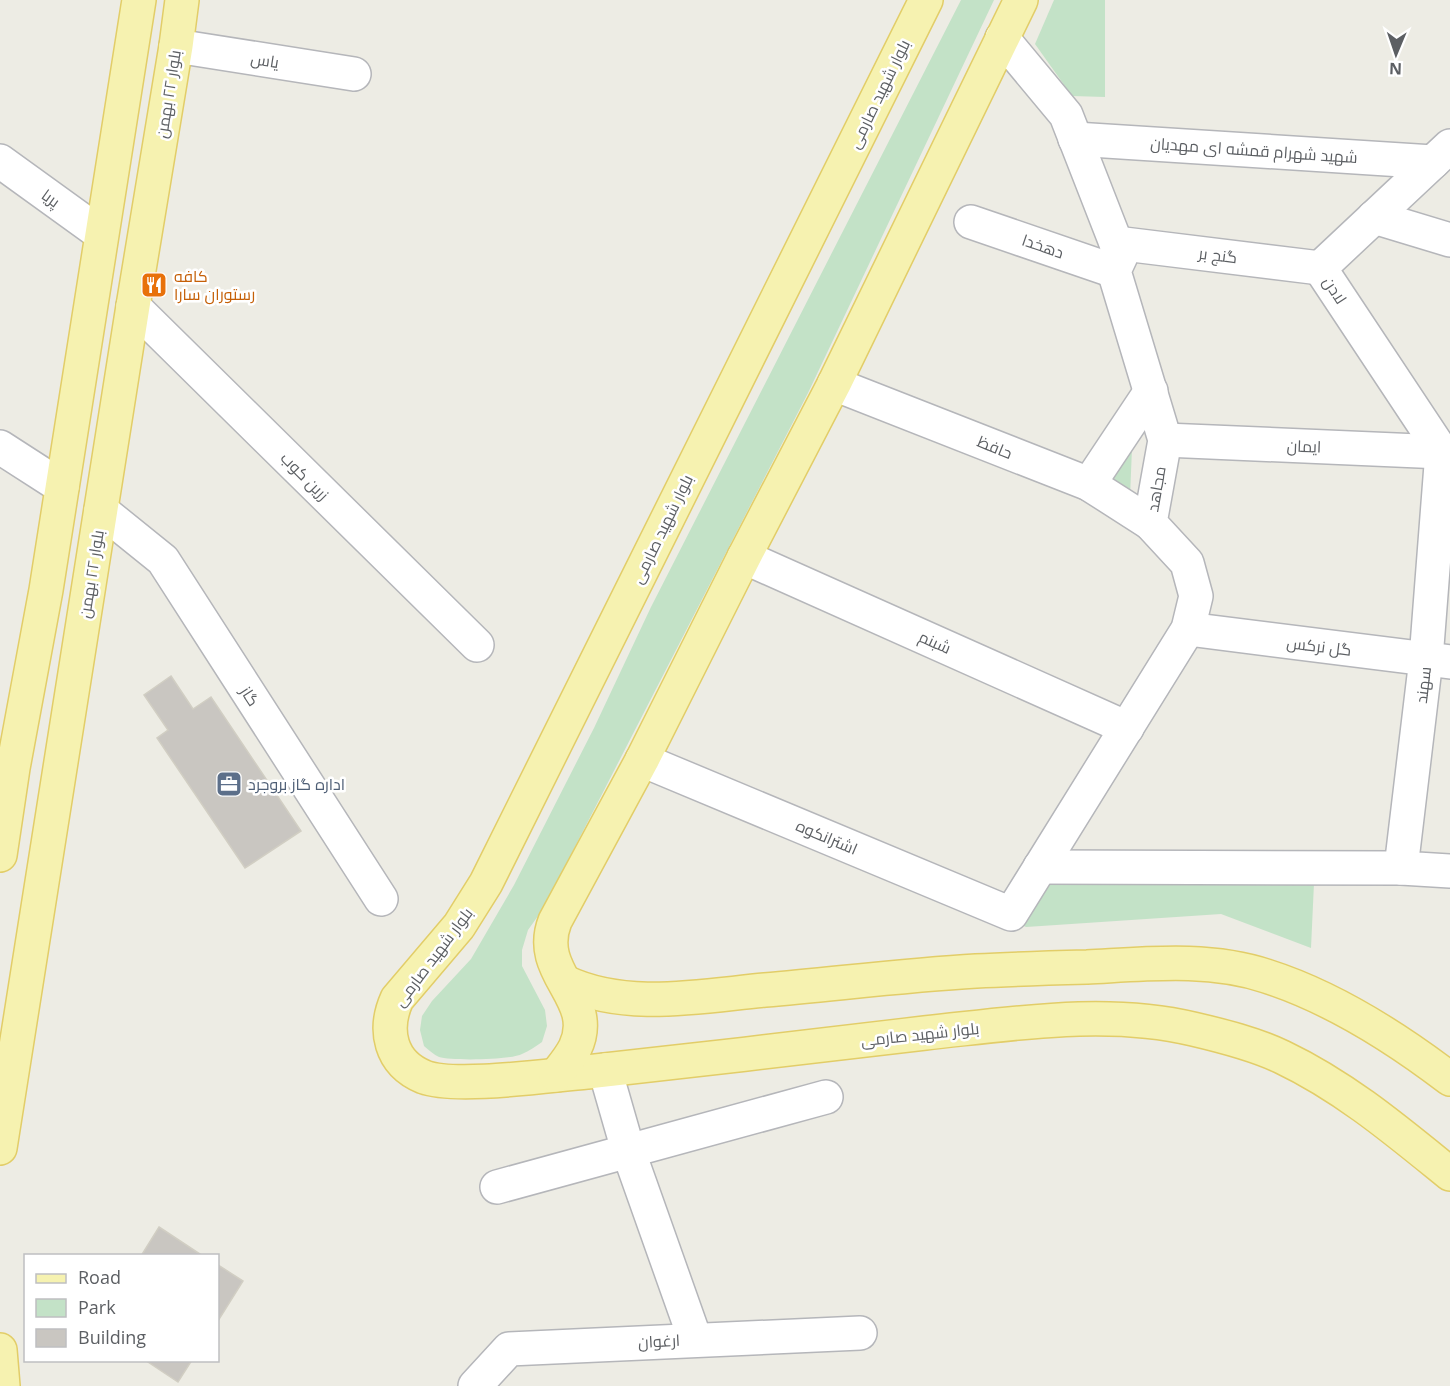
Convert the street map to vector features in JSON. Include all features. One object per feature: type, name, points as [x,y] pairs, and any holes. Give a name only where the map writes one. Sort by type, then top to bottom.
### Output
[{"type":"main road","points":[[0,855],[6,764],[46,590],[139,0]]},
{"type":"main road","name":"بلوار ۲۲ بهمن","points":[[0,1148],[182,0]]},
{"type":"main road","name":"بلوار شهید صارمی","points":[[926,0],[486,883],[459,926],[406,987],[391,1013],[389,1025],[396,1053],[408,1068],[426,1077],[477,1081],[604,1070],[982,1027],[1066,1020],[1149,1022],[1191,1028],[1244,1043],[1281,1057],[1352,1097],[1397,1130],[1450,1174]]},
{"type":"main road","points":[[556,1075],[576,1047],[581,1030],[575,1001],[553,961],[550,934],[642,760],[834,384],[1021,0]]},
{"type":"main road","points":[[565,982],[583,991],[600,995],[644,999],[692,997],[975,971],[1175,964],[1228,967],[1264,975],[1308,992],[1347,1011],[1431,1064],[1450,1079]]},
{"type":"main road","points":[[0,1350],[3,1386]]},
{"type":"street","name":"مجاهد","points":[[1002,38],[1066,116],[1075,139],[1115,257],[1165,440],[1150,523],[1187,563],[1196,596],[1188,629],[1011,914]]},
{"type":"street","name":"یاس","points":[[176,46],[354,74]]},
{"type":"street","name":"شهید شهرام قمشه ای مهدیان","points":[[1075,139],[1442,154]]},
{"type":"street","name":"لادن","points":[[1442,154],[1320,268],[1447,455]]},
{"type":"street","name":"پریا","points":[[0,161],[101,234]]},
{"type":"street","points":[[1374,217],[1450,240]]},
{"type":"street","name":"دهخدا","points":[[970,222],[1115,257]]},
{"type":"street","name":"گنج بر","points":[[1115,257],[1320,268]]},
{"type":"street","name":"زرین کوب","points":[[133,306],[477,645]]},
{"type":"street","name":"حافظ","points":[[834,384],[1089,484],[1150,523]]},
{"type":"street","points":[[1089,484],[1150,391]]},
{"type":"street","name":"ایمان","points":[[1165,440],[1447,455]]},
{"type":"street","points":[[0,447],[62,487]]},
{"type":"street","name":"سهند","points":[[1401,868],[1438,661],[1447,455]]},
{"type":"street","name":"گاز","points":[[101,510],[163,560],[381,899]]},
{"type":"street","name":"شبنم","points":[[744,557],[1127,728]]},
{"type":"street","name":"گل نرکس","points":[[1188,629],[1438,661]]},
{"type":"street","name":"اشترانکوه","points":[[642,760],[1011,914]]},
{"type":"street","points":[[1040,867],[1401,868],[1450,871]]},
{"type":"street","points":[[604,1070],[627,1150],[694,1339]]},
{"type":"street","points":[[498,1187],[826,1097]]},
{"type":"street","name":"ارغوان","points":[[475,1386],[509,1349],[694,1339],[860,1334]]},
{"type":"green space","points":[[961,0],[994,0],[808,393],[543,909],[528,930],[522,950],[522,966],[545,1010],[547,1026],[542,1042],[522,1054],[506,1058],[468,1059],[437,1056],[424,1046],[420,1030],[422,1016],[432,1001],[471,959],[514,885],[594,728],[651,607]]},
{"type":"green space","points":[[1054,0],[1105,0],[1105,97],[1072,96],[1035,44]]},
{"type":"green space","points":[[1132,448],[1130,497],[1104,480]]},
{"type":"green space","points":[[1038,881],[1314,883],[1311,948],[1221,914],[1026,927],[1013,921]]},
{"type":"building","name":"اداره گاز بروجرد","points":[[171,676],[193,709],[211,697],[301,831],[245,868],[157,738],[168,730],[144,695]]},
{"type":"building","points":[[159,1227],[200,1254],[142,1254]]},
{"type":"building","points":[[219,1266],[243,1281],[219,1319]]},
{"type":"building","points":[[148,1362],[191,1362],[178,1382]]},
{"type":"place","name":"کافه رستوران سارا","points":[[154,285]]},
{"type":"place","name":"اداره گاز بروجرد","points":[[229,784]]}]
